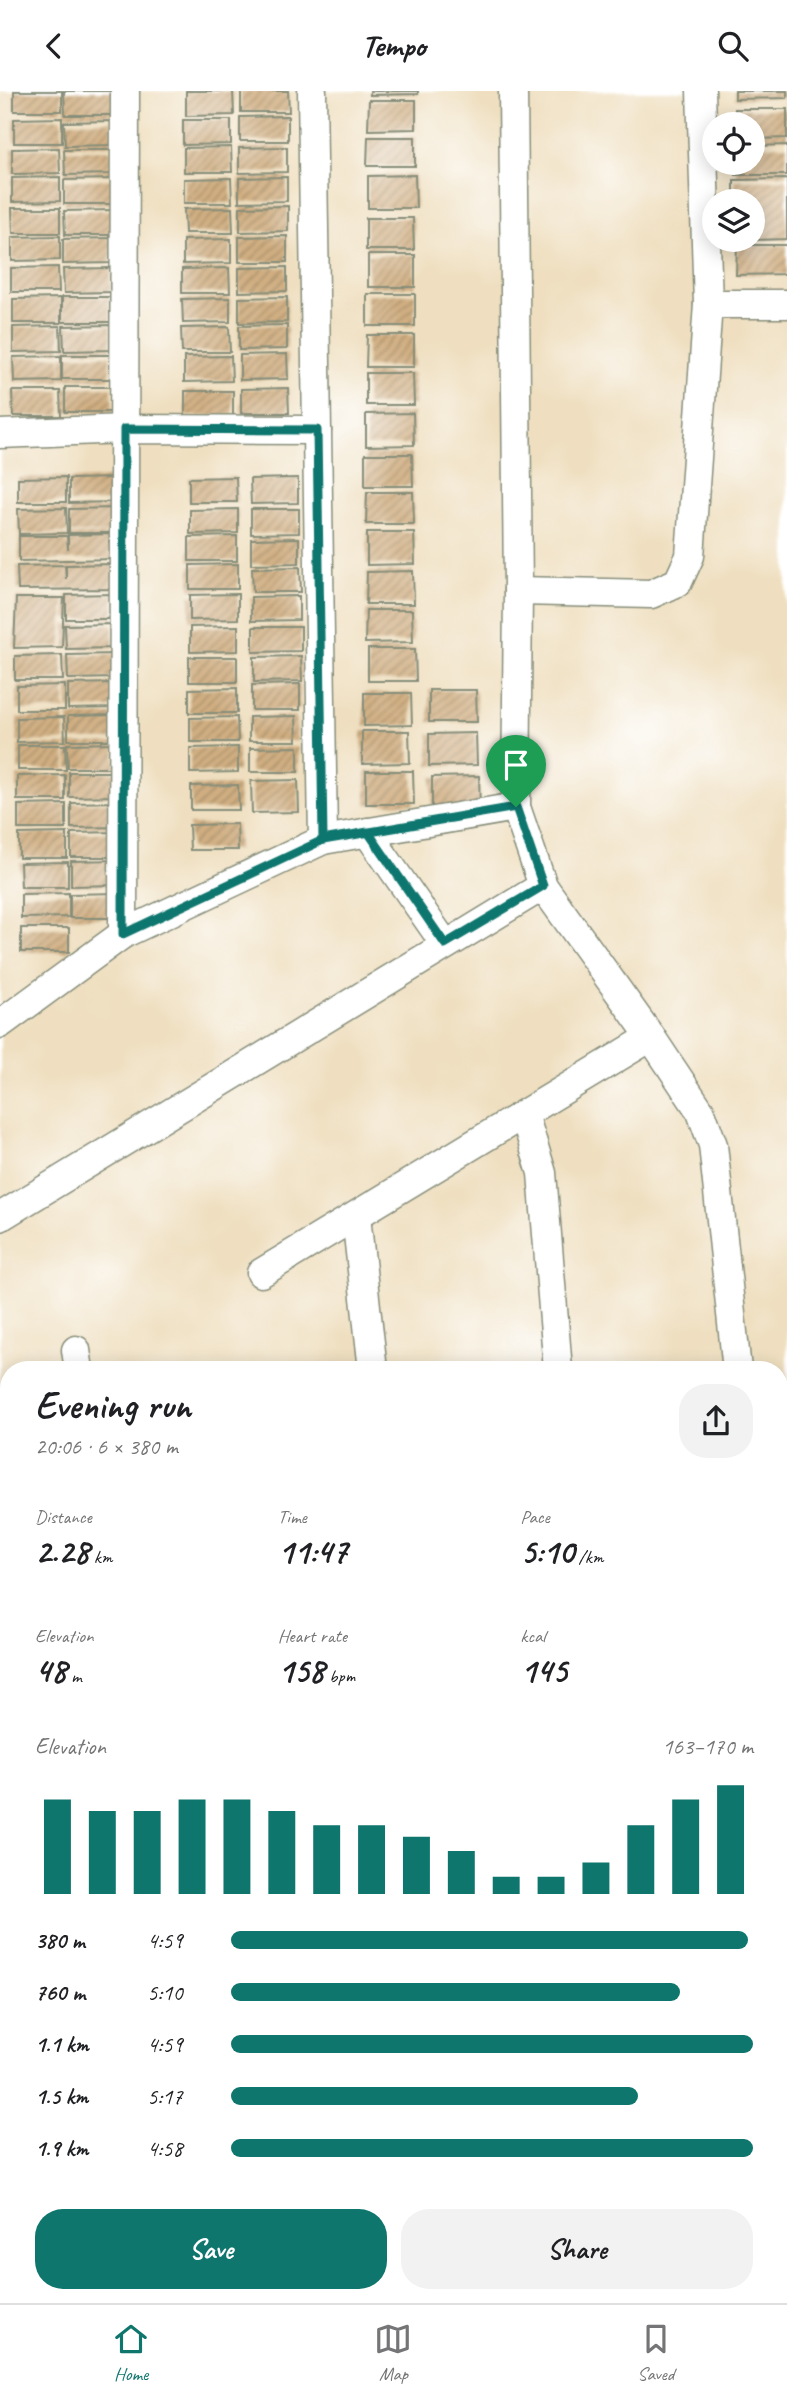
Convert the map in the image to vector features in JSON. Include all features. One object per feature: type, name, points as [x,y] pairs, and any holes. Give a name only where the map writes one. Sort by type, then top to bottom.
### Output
[{"type":"street","points":[[123,934],[125,91]]},
{"type":"street","points":[[312,91],[323,840]]},
{"type":"street","points":[[513,91],[518,591],[516,807],[543,886],[701,1112],[713,1145],[736,1361]]},
{"type":"street","points":[[518,591],[651,594],[678,582],[690,555],[708,304],[701,91]]},
{"type":"street","points":[[708,304],[787,304]]},
{"type":"street","points":[[0,434],[124,429],[317,430]]},
{"type":"street","points":[[0,1024],[123,934],[323,840],[516,807]]},
{"type":"street","points":[[368,832],[445,944]]},
{"type":"street","points":[[0,1217],[543,886]]},
{"type":"street","points":[[261,1273],[651,1037]]},
{"type":"street","points":[[524,1114],[542,1173],[557,1361]]},
{"type":"street","points":[[356,1216],[372,1361]]},
{"type":"building","points":[[14,91],[62,91],[62,111],[14,111]]},
{"type":"building","points":[[64,91],[112,91],[113,115],[65,115]]},
{"type":"building","points":[[186,91],[233,91],[234,115],[186,116]]},
{"type":"building","points":[[241,91],[288,91],[289,112],[241,112]]},
{"type":"building","points":[[370,91],[418,91],[418,94],[370,95]]},
{"type":"building","points":[[735,91],[787,91],[787,98],[735,99]]},
{"type":"building","points":[[369,100],[416,100],[416,129],[368,130]]},
{"type":"building","points":[[735,109],[787,109],[787,138],[765,139],[765,112],[735,112]]},
{"type":"building","points":[[288,116],[288,141],[240,141],[240,117]]},
{"type":"building","points":[[62,118],[62,143],[14,143],[14,119]]},
{"type":"building","points":[[183,120],[231,120],[231,144],[183,145]]},
{"type":"building","points":[[112,121],[112,145],[65,146],[64,122]]},
{"type":"building","points":[[368,137],[415,137],[415,166],[367,166]]},
{"type":"building","points":[[787,145],[787,175],[765,175],[765,146]]},
{"type":"building","points":[[231,147],[232,172],[184,172],[184,148]]},
{"type":"building","points":[[287,147],[287,172],[239,173],[239,148]]},
{"type":"building","points":[[59,148],[60,173],[12,174],[12,149]]},
{"type":"building","points":[[64,150],[112,150],[112,174],[65,175]]},
{"type":"building","points":[[415,175],[416,208],[368,208],[368,176]]},
{"type":"building","points":[[60,177],[60,201],[12,202],[12,178]]},
{"type":"building","points":[[287,177],[287,201],[239,202],[239,178]]},
{"type":"building","points":[[231,178],[232,203],[184,203],[184,179]]},
{"type":"building","points":[[112,179],[112,204],[64,204],[64,180]]},
{"type":"building","points":[[787,179],[787,239],[765,240],[765,189],[734,189],[734,180]]},
{"type":"building","points":[[288,206],[288,231],[240,232],[240,207]]},
{"type":"building","points":[[12,208],[60,208],[60,233],[13,233]]},
{"type":"building","points":[[232,208],[233,233],[185,233],[184,209]]},
{"type":"building","points":[[112,210],[112,235],[65,235],[64,211]]},
{"type":"building","points":[[366,218],[413,218],[414,250],[366,250]]},
{"type":"building","points":[[60,236],[60,260],[12,261],[12,237]]},
{"type":"building","points":[[287,236],[287,262],[239,262],[239,237]]},
{"type":"building","points":[[111,238],[111,263],[63,264],[63,239]]},
{"type":"building","points":[[231,239],[231,263],[183,264],[183,240]]},
{"type":"building","points":[[765,245],[787,245],[787,274],[736,275],[737,252],[765,252]]},
{"type":"building","points":[[368,255],[415,255],[415,287],[368,287]]},
{"type":"building","points":[[58,267],[59,292],[11,292],[11,268]]},
{"type":"building","points":[[287,267],[287,291],[239,292],[239,268]]},
{"type":"building","points":[[111,268],[111,292],[64,293],[63,269]]},
{"type":"building","points":[[229,268],[230,293],[182,293],[182,269]]},
{"type":"building","points":[[367,294],[415,294],[415,326],[367,326]]},
{"type":"building","points":[[62,297],[110,297],[110,322],[62,322]]},
{"type":"building","points":[[287,297],[287,322],[239,323],[239,298]]},
{"type":"building","points":[[61,298],[61,323],[13,323],[13,299]]},
{"type":"building","points":[[230,298],[230,322],[183,323],[182,299]]},
{"type":"building","points":[[111,325],[111,350],[64,351],[63,326]]},
{"type":"building","points":[[287,325],[287,349],[239,350],[239,326]]},
{"type":"building","points":[[60,326],[61,351],[13,352],[13,327]]},
{"type":"building","points":[[229,327],[230,352],[182,352],[181,328]]},
{"type":"building","points":[[367,335],[414,335],[414,367],[366,367]]},
{"type":"building","points":[[287,354],[288,379],[240,380],[240,355]]},
{"type":"building","points":[[62,355],[110,355],[110,379],[62,379]]},
{"type":"building","points":[[61,356],[61,381],[14,382],[13,357]]},
{"type":"building","points":[[231,356],[232,381],[184,382],[184,357]]},
{"type":"building","points":[[366,373],[413,373],[414,405],[366,405]]},
{"type":"building","points":[[65,387],[112,387],[113,412],[65,412]]},
{"type":"building","points":[[288,388],[289,413],[241,413],[241,389]]},
{"type":"building","points":[[12,391],[60,391],[61,416],[13,416]]},
{"type":"building","points":[[185,391],[233,391],[233,416],[185,416]]},
{"type":"building","points":[[413,413],[414,445],[366,446],[366,414]]},
{"type":"building","points":[[365,454],[412,454],[413,486],[365,486]]},
{"type":"building","points":[[66,477],[66,502],[18,502],[18,478]]},
{"type":"building","points":[[236,477],[237,502],[189,502],[189,478]]},
{"type":"building","points":[[117,478],[117,502],[69,503],[69,479]]},
{"type":"building","points":[[298,478],[298,503],[251,504],[250,479]]},
{"type":"building","points":[[367,492],[413,492],[414,524],[366,524]]},
{"type":"building","points":[[66,508],[67,533],[19,534],[18,509]]},
{"type":"building","points":[[116,508],[117,533],[69,533],[69,509]]},
{"type":"building","points":[[238,509],[238,533],[190,534],[190,510]]},
{"type":"building","points":[[251,509],[299,509],[299,533],[251,534]]},
{"type":"building","points":[[367,532],[414,532],[415,564],[367,565]]},
{"type":"building","points":[[115,534],[116,559],[19,561],[19,536],[67,536],[68,550],[68,535]]},
{"type":"building","points":[[237,536],[237,561],[189,561],[189,537]]},
{"type":"building","points":[[299,538],[299,563],[251,564],[251,539]]},
{"type":"building","points":[[114,564],[114,589],[18,590],[17,566],[65,565],[66,579],[66,565]]},
{"type":"building","points":[[238,564],[238,589],[190,589],[190,565]]},
{"type":"building","points":[[300,567],[301,592],[253,592],[252,568]]},
{"type":"building","points":[[413,571],[414,604],[366,604],[367,572]]},
{"type":"building","points":[[114,594],[114,619],[66,619],[66,595]]},
{"type":"building","points":[[238,594],[238,619],[190,620],[190,595]]},
{"type":"building","points":[[299,596],[299,620],[251,621],[251,597]]},
{"type":"building","points":[[16,598],[64,598],[62,647],[14,648]]},
{"type":"building","points":[[366,610],[412,610],[413,642],[365,643]]},
{"type":"building","points":[[113,624],[114,648],[66,649],[65,625]]},
{"type":"building","points":[[238,626],[238,651],[190,652],[190,627]]},
{"type":"building","points":[[253,627],[301,627],[301,651],[253,652]]},
{"type":"building","points":[[368,649],[415,649],[416,681],[368,681]]},
{"type":"building","points":[[115,654],[116,678],[68,679],[67,655]]},
{"type":"building","points":[[62,655],[63,680],[15,680],[15,656]]},
{"type":"building","points":[[301,656],[302,681],[254,682],[254,657]]},
{"type":"building","points":[[189,657],[237,657],[237,682],[189,682]]},
{"type":"building","points":[[116,683],[116,708],[68,709],[68,684]]},
{"type":"building","points":[[300,684],[300,710],[252,710],[252,685]]},
{"type":"building","points":[[65,685],[65,710],[17,710],[17,686]]},
{"type":"building","points":[[237,688],[237,713],[189,713],[189,689]]},
{"type":"building","points":[[429,690],[476,690],[477,722],[429,722]]},
{"type":"building","points":[[364,693],[411,693],[412,725],[364,726]]},
{"type":"building","points":[[116,715],[116,740],[68,740],[68,716]]},
{"type":"building","points":[[296,716],[297,741],[249,741],[249,717]]},
{"type":"building","points":[[64,717],[65,741],[17,742],[17,718]]},
{"type":"building","points":[[237,717],[238,742],[190,742],[190,718]]},
{"type":"building","points":[[362,731],[409,731],[410,763],[362,764]]},
{"type":"building","points":[[476,733],[477,765],[429,766],[429,734]]},
{"type":"building","points":[[115,743],[116,768],[68,768],[67,744]]},
{"type":"building","points":[[18,745],[65,745],[66,770],[18,770]]},
{"type":"building","points":[[238,747],[238,772],[190,773],[190,748]]},
{"type":"building","points":[[298,747],[298,772],[250,772],[250,748]]},
{"type":"building","points":[[366,771],[413,771],[414,804],[366,804]]},
{"type":"building","points":[[69,772],[117,772],[117,796],[69,797]]},
{"type":"building","points":[[65,775],[65,800],[17,800],[17,776]]},
{"type":"building","points":[[479,776],[480,809],[432,809],[432,777]]},
{"type":"building","points":[[298,780],[299,812],[252,813],[251,781]]},
{"type":"building","points":[[238,785],[239,810],[191,810],[191,786]]},
{"type":"building","points":[[118,802],[119,827],[71,828],[71,803]]},
{"type":"building","points":[[66,804],[66,829],[18,829],[18,805]]},
{"type":"building","points":[[237,824],[238,850],[190,850],[189,825]]},
{"type":"building","points":[[119,832],[119,857],[71,857],[71,833]]},
{"type":"building","points":[[67,833],[67,858],[19,858],[19,834]]},
{"type":"building","points":[[119,860],[119,885],[71,886],[71,861]]},
{"type":"building","points":[[68,862],[68,887],[21,887],[20,863]]},
{"type":"building","points":[[69,893],[69,917],[21,918],[21,894]]},
{"type":"building","points":[[118,893],[118,918],[70,918],[70,894]]},
{"type":"building","points":[[21,928],[69,928],[69,952],[21,952]]},
{"type":"route","points":[[516,807],[368,832],[323,840],[123,934],[124,429],[317,430],[323,840],[368,832],[445,944],[543,886],[516,807]]}]
